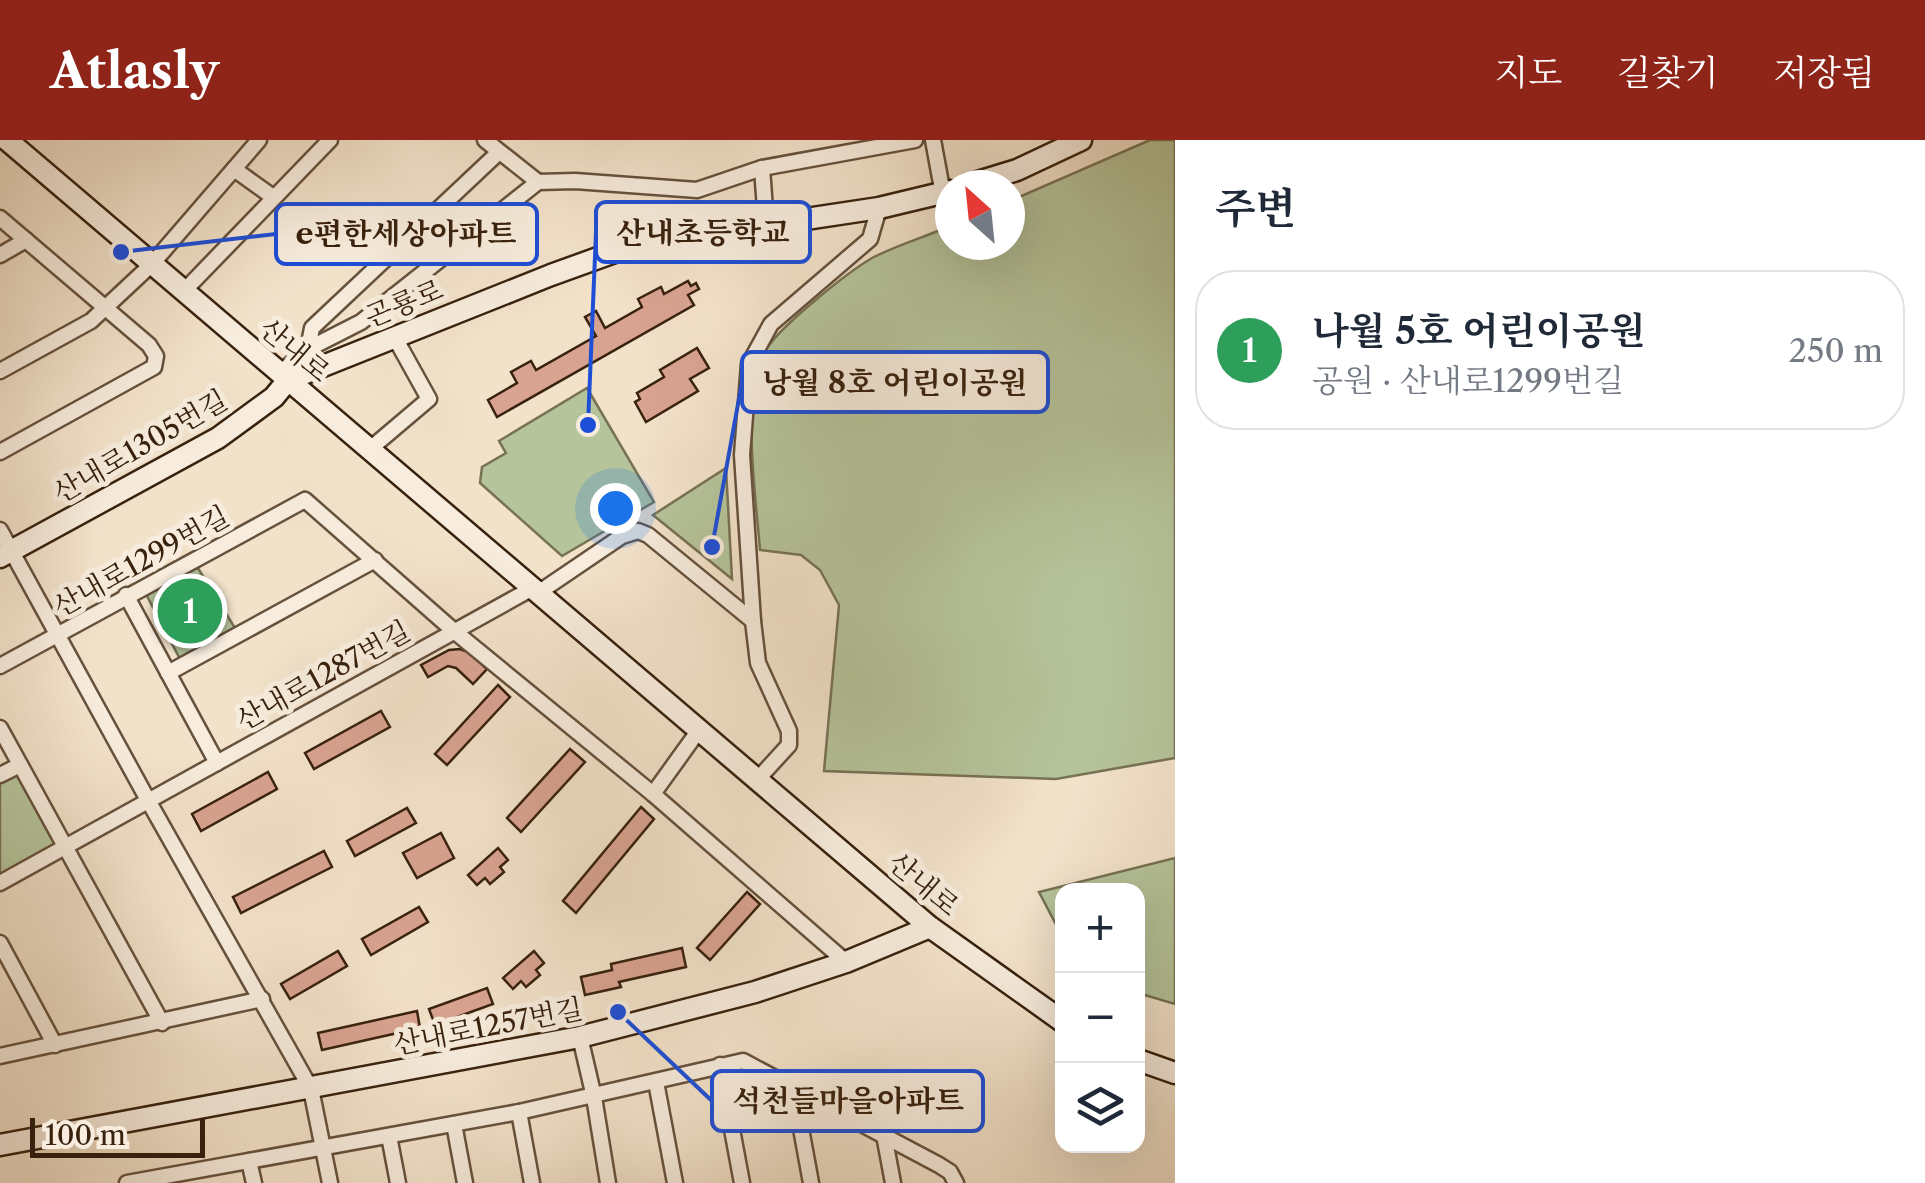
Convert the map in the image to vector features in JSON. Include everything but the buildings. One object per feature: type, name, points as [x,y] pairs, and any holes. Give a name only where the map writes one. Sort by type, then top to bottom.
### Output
[{"type":"main road","name":"산내로","points":[[6,140],[930,927],[1055,1017]]},
{"type":"main road","points":[[1017,170],[1081,140]]},
{"type":"main road","name":"곤룡로","points":[[284,376],[634,245],[879,208],[935,195]]},
{"type":"main road","name":"산내로1305번길","points":[[6,554],[218,438],[274,396],[284,376]]},
{"type":"main road","name":"산내로1257번길","points":[[0,1145],[580,1037],[755,992],[846,962],[930,927]]},
{"type":"main road","points":[[1145,1062],[1175,1073]]},
{"type":"street","points":[[0,372],[91,321],[152,264],[259,140]]},
{"type":"street","points":[[184,292],[330,140]]},
{"type":"street","points":[[485,140],[538,182]]},
{"type":"street","points":[[284,376],[308,349],[361,322],[538,182],[576,180],[697,190],[762,168],[915,140]]},
{"type":"street","points":[[934,140],[941,170]]},
{"type":"street","points":[[308,349],[312,328],[498,153]]},
{"type":"street","points":[[234,168],[273,197]]},
{"type":"street","points":[[762,168],[766,223]]},
{"type":"street","points":[[758,780],[789,745],[789,731],[758,663],[752,621],[742,455],[749,364],[772,324],[870,239],[879,208]]},
{"type":"street","points":[[0,218],[149,345],[156,356],[154,367],[0,452]]},
{"type":"street","points":[[0,255],[26,240]]},
{"type":"street","points":[[370,450],[428,399],[394,336]]},
{"type":"street","name":"산내로1287번길","points":[[305,500],[454,631]]},
{"type":"street","name":"산내로1299번길","points":[[0,666],[305,500]]},
{"type":"street","points":[[0,530],[6,554],[57,635],[311,1088],[330,1183]]},
{"type":"street","points":[[538,593],[622,536],[638,531],[648,535],[752,621]]},
{"type":"street","points":[[168,674],[375,560]]},
{"type":"street","name":"산내로1287번길","points":[[0,883],[531,589],[538,593]]},
{"type":"street","name":"산내로1287번길","points":[[126,595],[217,763]]},
{"type":"street","points":[[454,631],[653,794],[846,962]]},
{"type":"street","points":[[0,728],[162,1023]]},
{"type":"street","points":[[653,794],[699,730]]},
{"type":"street","points":[[0,776],[20,765]]},
{"type":"street","points":[[0,943],[55,1045]]},
{"type":"street","points":[[0,1056],[262,999]]},
{"type":"street","points":[[580,1037],[608,1183]]},
{"type":"street","points":[[127,1183],[519,1112],[720,1065],[752,1062],[950,1172],[956,1183]]},
{"type":"street","points":[[720,1065],[742,1183]]},
{"type":"street","points":[[656,1082],[675,1183]]},
{"type":"street","points":[[793,1085],[811,1183]]},
{"type":"street","points":[[519,1112],[532,1183]]},
{"type":"street","points":[[454,1124],[465,1183]]},
{"type":"street","points":[[884,1135],[892,1183]]},
{"type":"street","points":[[389,1136],[398,1183]]},
{"type":"street","points":[[250,1160],[254,1183]]},
{"type":"green space","points":[[1150,140],[1175,140],[1175,758],[1056,779],[824,771],[839,605],[820,570],[801,555],[760,550],[752,422],[757,373],[771,343],[797,316],[872,258],[891,249],[935,232],[935,260],[1025,260],[1025,194]]},
{"type":"green space","points":[[587,388],[654,502],[562,556],[480,483],[482,467],[506,453],[499,441]]},
{"type":"green space","points":[[726,468],[732,579],[653,515]]},
{"type":"green space","points":[[196,565],[235,628],[180,659],[146,594]]},
{"type":"green space","points":[[18,768],[59,842],[0,874],[0,778]]},
{"type":"green space","points":[[1175,858],[1175,1004],[1145,995],[1145,883],[1075,883]]},
{"type":"green space","points":[[1055,888],[1055,923],[1039,892]]},
{"type":"place","name":"e편한세상아파트","points":[[121,252]]},
{"type":"place","name":"산내초등학교","points":[[588,425]]},
{"type":"place","name":"낭월 8호 어린이공원","points":[[712,547]]},
{"type":"place","name":"나월 5호 어린이공원","points":[[190,611]]},
{"type":"place","name":"석천들마을아파트","points":[[618,1012]]}]
